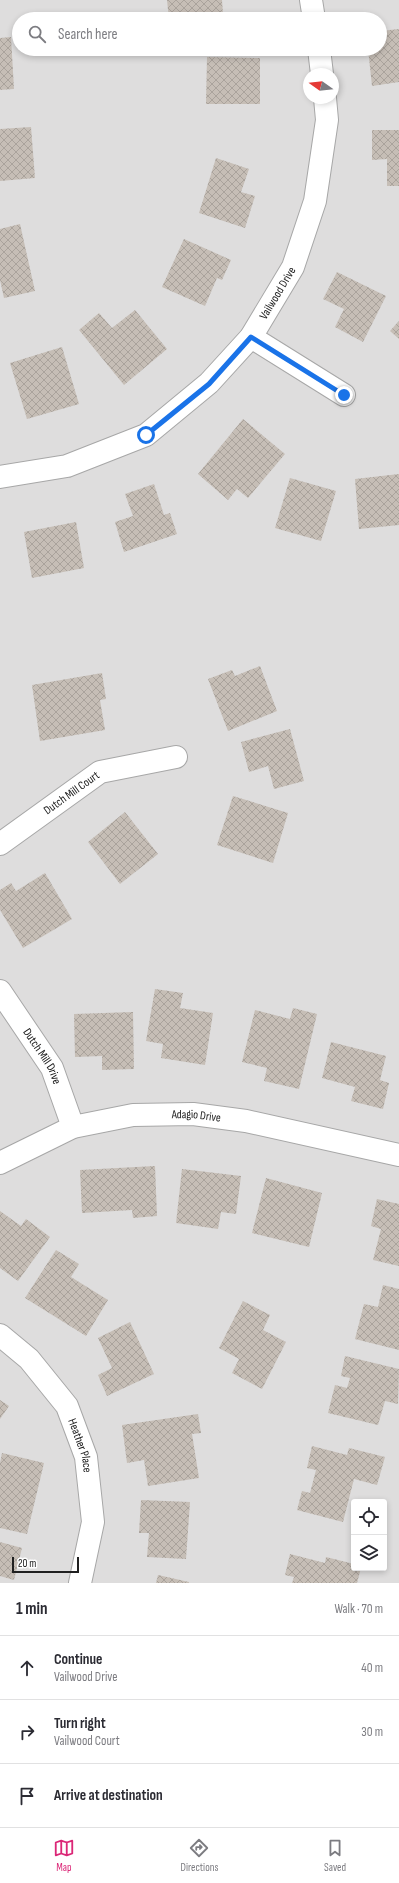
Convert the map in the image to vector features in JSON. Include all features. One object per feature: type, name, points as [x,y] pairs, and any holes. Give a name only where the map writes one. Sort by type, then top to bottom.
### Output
[{"type":"street","points":[[311,0],[313,12]]},
{"type":"street","points":[[320,56],[321,68]]},
{"type":"street","name":"Vailwood Drive","points":[[0,477],[67,466],[146,435],[209,384],[251,337],[293,267],[315,201],[327,120],[326,104]]},
{"type":"street","points":[[251,337],[344,395]]},
{"type":"street","name":"Dutch Mill Court","points":[[0,844],[100,772],[176,757]]},
{"type":"street","name":"Dutch Mill Drive","points":[[0,991],[52,1068],[73,1127]]},
{"type":"street","name":"Adagio Drive","points":[[0,1163],[73,1127],[133,1115],[193,1114],[246,1121],[399,1155]]},
{"type":"street","name":"Heather Place","points":[[0,1335],[30,1359],[67,1406],[86,1456],[94,1522],[80,1583]]},
{"type":"shaded area","points":[[0,0],[399,0],[399,1583],[0,1583]]},
{"type":"building","points":[[167,0],[222,0],[223,12],[168,12]]},
{"type":"building","points":[[399,29],[399,82],[372,86],[369,56],[387,56],[387,30]]},
{"type":"building","points":[[11,37],[14,89],[0,90],[0,38]]},
{"type":"building","points":[[207,57],[260,58],[260,104],[206,104]]},
{"type":"building","points":[[31,127],[35,178],[0,181],[0,129]]},
{"type":"building","points":[[372,130],[399,130],[399,186],[387,186],[387,159],[372,160]]},
{"type":"building","points":[[216,158],[249,169],[241,192],[255,196],[245,228],[199,213]]},
{"type":"building","points":[[20,224],[35,291],[4,298],[0,280],[0,229]]},
{"type":"building","points":[[184,239],[231,260],[222,280],[217,278],[205,306],[162,287]]},
{"type":"building","points":[[337,272],[386,296],[363,342],[335,327],[344,309],[323,299]]},
{"type":"building","points":[[135,310],[167,349],[124,385],[79,330],[99,313],[112,328]]},
{"type":"building","points":[[399,321],[399,339],[390,331]]},
{"type":"building","points":[[62,347],[79,404],[27,419],[10,363]]},
{"type":"building","points":[[243,419],[285,454],[248,498],[237,489],[228,500],[198,474]]},
{"type":"building","points":[[399,474],[399,525],[359,529],[355,479]]},
{"type":"building","points":[[290,478],[336,491],[321,541],[275,528]]},
{"type":"building","points":[[154,484],[164,515],[170,513],[177,534],[124,552],[115,522],[133,516],[125,494]]},
{"type":"building","points":[[76,522],[84,568],[32,578],[24,532]]},
{"type":"building","points":[[260,666],[277,711],[228,731],[208,679],[232,670],[235,676]]},
{"type":"building","points":[[102,673],[106,699],[100,700],[105,730],[40,741],[32,685]]},
{"type":"building","points":[[290,729],[304,781],[274,789],[268,766],[249,772],[241,742]]},
{"type":"building","points":[[233,796],[288,813],[273,863],[217,845]]},
{"type":"building","points":[[125,812],[158,854],[120,884],[88,842]]},
{"type":"building","points":[[45,873],[72,919],[23,948],[0,910],[0,890],[11,883],[16,891]]},
{"type":"building","points":[[155,989],[183,993],[180,1008],[213,1013],[205,1065],[161,1058],[163,1044],[146,1041]]},
{"type":"building","points":[[293,1008],[317,1014],[299,1089],[264,1081],[267,1068],[242,1062],[255,1010],[290,1019]]},
{"type":"building","points":[[133,1012],[134,1069],[102,1070],[102,1056],[75,1057],[74,1014]]},
{"type":"building","points":[[331,1042],[386,1056],[380,1080],[389,1083],[383,1109],[351,1101],[355,1087],[322,1078]]},
{"type":"building","points":[[155,1166],[157,1216],[133,1218],[132,1210],[82,1213],[80,1170]]},
{"type":"building","points":[[182,1169],[241,1176],[236,1214],[221,1212],[218,1229],[176,1223]]},
{"type":"building","points":[[266,1178],[322,1193],[309,1247],[252,1233]]},
{"type":"building","points":[[377,1199],[399,1204],[399,1266],[373,1260],[381,1229],[371,1226]]},
{"type":"building","points":[[0,1211],[21,1226],[26,1219],[50,1237],[18,1281],[0,1268]]},
{"type":"building","points":[[56,1250],[79,1264],[71,1277],[108,1300],[86,1336],[25,1298]]},
{"type":"building","points":[[383,1285],[399,1289],[399,1350],[355,1339],[364,1304],[378,1307]]},
{"type":"building","points":[[243,1301],[270,1315],[263,1330],[286,1342],[262,1389],[232,1373],[239,1359],[219,1348]]},
{"type":"building","points":[[130,1322],[154,1374],[107,1396],[98,1375],[112,1368],[98,1338]]},
{"type":"building","points":[[345,1356],[399,1369],[398,1404],[385,1401],[378,1425],[328,1413],[335,1385],[347,1388],[350,1378],[341,1376]]},
{"type":"building","points":[[0,1400],[9,1406],[0,1419]]},
{"type":"building","points":[[198,1414],[201,1433],[192,1434],[199,1478],[148,1486],[144,1460],[127,1463],[122,1425]]},
{"type":"building","points":[[312,1446],[347,1455],[349,1448],[385,1457],[377,1485],[354,1479],[343,1522],[297,1510],[302,1491],[310,1493],[316,1470],[307,1468]]},
{"type":"building","points":[[2,1453],[44,1463],[27,1534],[0,1528],[0,1463]]},
{"type":"building","points":[[141,1500],[190,1502],[186,1559],[147,1557],[149,1533],[139,1533]]},
{"type":"building","points":[[0,1542],[22,1548],[14,1580],[0,1576]]},
{"type":"building","points":[[290,1554],[325,1563],[326,1557],[351,1563],[351,1571],[360,1571],[357,1583],[292,1583],[294,1577],[285,1575]]},
{"type":"building","points":[[158,1575],[189,1582],[189,1583],[156,1583]]},
{"type":"route","points":[[146,435],[209,384],[251,337],[344,395]]}]
